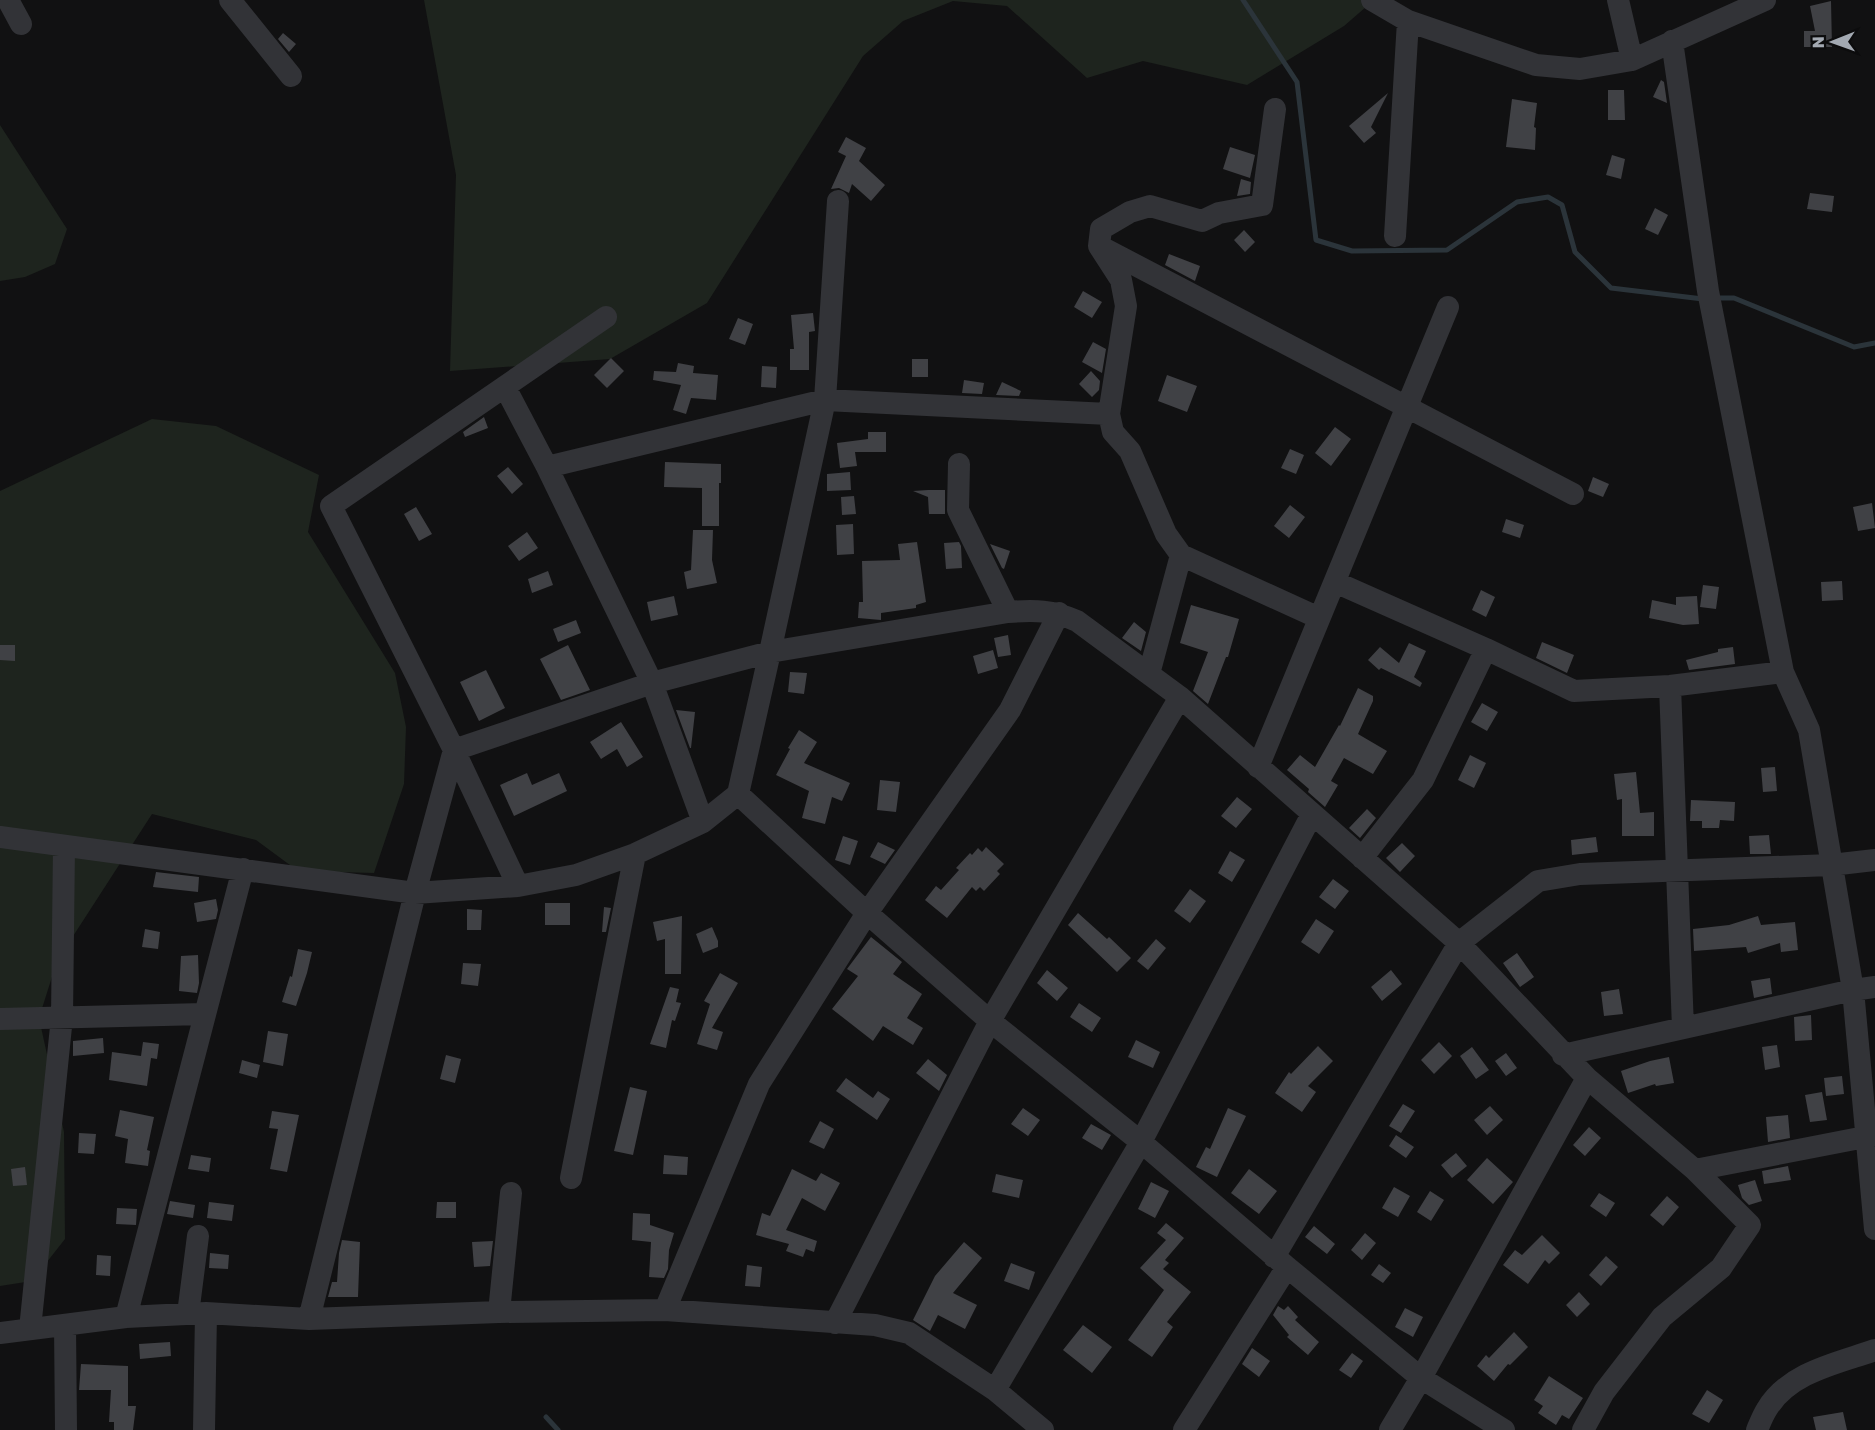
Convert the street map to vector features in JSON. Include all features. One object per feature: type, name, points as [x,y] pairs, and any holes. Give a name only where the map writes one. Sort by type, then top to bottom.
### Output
[{"type":"street","points":[[8,0],[21,24]]},
{"type":"street","points":[[230,0],[291,76]]},
{"type":"street","points":[[1372,0],[1408,21],[1536,65],[1580,69],[1632,60],[1765,0]]},
{"type":"street","points":[[1618,0],[1632,60]]},
{"type":"street","points":[[1395,236],[1408,21]]},
{"type":"street","points":[[1672,41],[1708,291],[1783,672],[1809,730],[1831,865],[1864,989],[1875,1229]]},
{"type":"street","points":[[1275,110],[1262,205],[1219,213],[1202,221],[1150,206],[1130,212],[1101,229],[1100,246],[1120,280],[1126,306],[1109,414],[1113,432],[1130,451],[1166,534],[1181,555],[1320,618]]},
{"type":"street","points":[[0,837],[415,892],[518,886],[576,875],[635,854],[703,822],[738,794],[825,400],[838,201]]},
{"type":"street","points":[[1100,246],[1573,494]]},
{"type":"street","points":[[1258,767],[1448,307]]},
{"type":"street","points":[[518,886],[454,750],[331,506],[606,317]]},
{"type":"street","points":[[505,387],[547,466],[652,683],[703,822]]},
{"type":"street","points":[[547,466],[825,400],[1109,414]]},
{"type":"street","points":[[959,464],[958,510],[1008,612]]},
{"type":"street","points":[[1149,674],[1181,555]]},
{"type":"street","points":[[1335,582],[1574,691],[1670,686],[1783,672]]},
{"type":"street","points":[[454,750],[652,683],[770,652],[1008,612],[1059,613],[1077,621],[1180,697],[1459,943],[1563,1055],[1695,1170],[1750,1225],[1721,1268],[1662,1317],[1604,1392],[1583,1430]]},
{"type":"street","points":[[664,1310],[759,1084],[867,913],[1010,710],[1059,613]]},
{"type":"street","points":[[1362,858],[1423,780],[1486,649]]},
{"type":"street","points":[[1670,686],[1683,1028]]},
{"type":"street","points":[[836,1323],[990,1021],[1180,697]]},
{"type":"street","points":[[309,1319],[415,892],[454,750]]},
{"type":"street","points":[[738,794],[867,913],[990,1021],[1141,1142],[1280,1262],[1421,1378],[1504,1430]]},
{"type":"street","points":[[995,1390],[1141,1142],[1312,814]]},
{"type":"street","points":[[30,1329],[62,1017],[64,846]]},
{"type":"street","points":[[571,1178],[635,854]]},
{"type":"street","points":[[1184,1430],[1459,943],[1538,881],[1580,874],[1831,865],[1875,860]]},
{"type":"street","points":[[126,1317],[243,869]]},
{"type":"street","points":[[1563,1055],[1864,989]]},
{"type":"street","points":[[0,1019],[204,1014]]},
{"type":"street","points":[[1390,1430],[1587,1078]]},
{"type":"street","points":[[1695,1170],[1871,1136]]},
{"type":"street","points":[[499,1312],[511,1193]]},
{"type":"street","points":[[198,1236],[197,1314],[204,1430]]},
{"type":"street","points":[[0,1333],[126,1317],[197,1314],[309,1319],[499,1312],[664,1310],[875,1325],[909,1333],[995,1390],[1043,1430]]},
{"type":"street","points":[[65,1325],[66,1430]]},
{"type":"street","points":[[1757,1430],[1767,1409],[1789,1386],[1807,1374],[1875,1350]]},
{"type":"shaded area","points":[[424,0],[1374,0],[1344,26],[1247,85],[1143,61],[1087,78],[1007,6],[953,1],[903,21],[863,56],[707,303],[610,359],[450,371],[456,175]]},
{"type":"shaded area","points":[[0,125],[67,229],[55,264],[25,277],[0,281]]},
{"type":"shaded area","points":[[152,419],[216,426],[319,475],[308,532],[395,673],[406,727],[404,784],[374,873],[298,871],[256,840],[152,814],[57,961],[39,1018],[64,1132],[65,1239],[32,1281],[0,1286],[0,491]]},
{"type":"building","points":[[1831,1],[1832,47],[1804,47],[1804,31],[1815,31],[1810,6]]},
{"type":"building","points":[[283,33],[296,44],[289,52],[278,39]]},
{"type":"building","points":[[1661,80],[1664,82],[1667,103],[1653,97]]},
{"type":"building","points":[[1608,90],[1624,90],[1625,120],[1608,120]]},
{"type":"building","points":[[1388,93],[1371,127],[1376,133],[1364,143],[1349,126]]},
{"type":"building","points":[[1512,99],[1537,103],[1534,127],[1536,128],[1535,150],[1506,147]]},
{"type":"building","points":[[846,137],[866,148],[859,161],[885,185],[871,201],[852,184],[849,193],[839,188],[831,189],[846,156],[838,152]]},
{"type":"building","points":[[1230,147],[1255,155],[1250,178],[1223,169]]},
{"type":"building","points":[[1612,155],[1625,159],[1621,179],[1606,175]]},
{"type":"building","points":[[1241,179],[1251,182],[1250,194],[1237,196]]},
{"type":"building","points":[[1810,193],[1834,196],[1832,212],[1807,209]]},
{"type":"building","points":[[1655,208],[1668,215],[1658,235],[1645,229]]},
{"type":"building","points":[[1244,230],[1255,242],[1245,252],[1234,240]]},
{"type":"building","points":[[1169,254],[1200,266],[1195,281],[1165,265]]},
{"type":"building","points":[[1083,291],[1102,302],[1092,318],[1074,307]]},
{"type":"building","points":[[813,313],[815,331],[809,332],[809,370],[790,370],[790,349],[794,349],[791,315]]},
{"type":"building","points":[[738,318],[753,324],[745,345],[729,339]]},
{"type":"building","points":[[1093,342],[1106,349],[1102,373],[1082,362]]},
{"type":"building","points":[[611,358],[624,371],[607,388],[594,375]]},
{"type":"building","points":[[912,359],[928,359],[928,377],[912,377]]},
{"type":"building","points":[[678,363],[694,366],[693,373],[718,375],[716,400],[691,398],[686,414],[673,410],[681,385],[653,380],[654,371],[676,372]]},
{"type":"building","points":[[762,366],[777,367],[776,388],[761,387]]},
{"type":"building","points":[[1091,371],[1100,381],[1099,390],[1092,397],[1079,384]]},
{"type":"building","points":[[1167,375],[1197,386],[1187,412],[1158,401]]},
{"type":"building","points":[[964,380],[984,383],[982,394],[962,393]]},
{"type":"building","points":[[1002,382],[1021,391],[1019,396],[996,395]]},
{"type":"building","points":[[484,417],[488,428],[465,437],[463,432]]},
{"type":"building","points":[[1335,427],[1351,439],[1331,466],[1315,453]]},
{"type":"building","points":[[868,432],[886,432],[886,452],[855,452],[857,466],[840,468],[837,443],[868,439]]},
{"type":"building","points":[[1290,449],[1304,455],[1296,474],[1281,468]]},
{"type":"building","points":[[665,462],[721,464],[719,526],[702,526],[702,488],[664,487]]},
{"type":"building","points":[[508,467],[523,484],[512,494],[497,476]]},
{"type":"building","points":[[850,472],[851,490],[827,491],[827,474]]},
{"type":"building","points":[[1593,477],[1609,484],[1603,497],[1588,491]]},
{"type":"building","points":[[945,490],[945,514],[929,514],[928,497],[913,491]]},
{"type":"building","points":[[854,496],[856,514],[842,515],[841,497]]},
{"type":"building","points":[[1872,503],[1875,528],[1858,531],[1853,507]]},
{"type":"building","points":[[1290,505],[1305,517],[1289,538],[1274,526]]},
{"type":"building","points":[[416,507],[432,534],[419,541],[404,514]]},
{"type":"building","points":[[1506,519],[1524,525],[1520,538],[1502,532]]},
{"type":"building","points":[[853,524],[854,554],[837,555],[836,525]]},
{"type":"building","points":[[693,530],[713,530],[712,560],[717,583],[687,589],[684,572],[691,570]]},
{"type":"building","points":[[527,532],[538,548],[519,561],[508,546]]},
{"type":"building","points":[[917,542],[926,602],[916,605],[916,608],[881,613],[881,620],[858,618],[859,602],[863,602],[862,561],[900,560],[898,544]]},
{"type":"building","points":[[959,542],[962,568],[946,569],[944,543]]},
{"type":"building","points":[[990,544],[1010,551],[1004,569],[1002,568]]},
{"type":"building","points":[[548,571],[553,585],[532,593],[528,579]]},
{"type":"building","points":[[1842,581],[1843,600],[1822,601],[1821,582]]},
{"type":"building","points":[[1703,585],[1719,587],[1716,609],[1700,607]]},
{"type":"building","points":[[1481,590],[1495,597],[1486,617],[1472,610]]},
{"type":"building","points":[[674,596],[678,615],[651,621],[647,602]]},
{"type":"building","points":[[1697,596],[1699,624],[1683,625],[1649,618],[1652,600],[1676,605],[1676,597]]},
{"type":"building","points":[[1191,605],[1239,619],[1228,657],[1226,657],[1208,704],[1193,691],[1208,652],[1180,643]]},
{"type":"building","points":[[576,620],[581,633],[558,642],[553,629]]},
{"type":"building","points":[[1134,622],[1146,632],[1141,651],[1122,638]]},
{"type":"building","points":[[1008,635],[1011,655],[998,657],[994,638]]},
{"type":"building","points":[[1542,642],[1574,655],[1567,673],[1536,658]]},
{"type":"building","points":[[1409,643],[1426,651],[1414,677],[1422,683],[1420,687],[1381,668],[1379,670],[1368,660],[1380,647],[1399,663]]},
{"type":"building","points":[[0,645],[15,645],[15,661],[0,660]]},
{"type":"building","points":[[568,645],[590,690],[561,700],[540,659]]},
{"type":"building","points":[[1733,647],[1735,664],[1689,670],[1686,660],[1718,652],[1718,649]]},
{"type":"building","points":[[993,650],[998,668],[978,674],[973,656]]},
{"type":"building","points":[[486,670],[505,708],[479,721],[460,682]]},
{"type":"building","points":[[790,672],[807,673],[804,694],[788,692]]},
{"type":"building","points":[[1358,688],[1373,696],[1373,701],[1358,734],[1387,751],[1373,774],[1344,758],[1331,781],[1338,785],[1325,807],[1287,770],[1300,755],[1315,767],[1340,726]]},
{"type":"building","points":[[1482,703],[1498,712],[1487,731],[1471,722]]},
{"type":"building","points":[[676,710],[695,712],[691,748],[690,748]]},
{"type":"building","points":[[621,722],[643,757],[627,767],[617,749],[601,759],[590,742]]},
{"type":"building","points":[[799,730],[817,742],[804,763],[850,783],[842,801],[832,797],[825,824],[802,818],[809,791],[776,775]]},
{"type":"building","points":[[1470,755],[1486,763],[1474,788],[1458,780]]},
{"type":"building","points":[[1775,767],[1777,791],[1763,792],[1761,768]]},
{"type":"building","points":[[1636,772],[1640,813],[1654,812],[1654,836],[1622,836],[1622,799],[1617,800],[1614,774]]},
{"type":"building","points":[[527,773],[532,785],[559,773],[567,791],[514,816],[500,785]]},
{"type":"building","points":[[880,780],[900,782],[896,812],[877,810]]},
{"type":"building","points":[[1237,797],[1252,809],[1236,828],[1221,816]]},
{"type":"building","points":[[1691,800],[1735,802],[1734,821],[1720,820],[1719,828],[1702,828],[1702,821],[1690,821]]},
{"type":"building","points":[[1367,809],[1376,818],[1360,838],[1349,828]]},
{"type":"building","points":[[1769,835],[1771,854],[1750,854],[1749,836]]},
{"type":"building","points":[[843,836],[858,841],[850,865],[835,860]]},
{"type":"building","points":[[1596,837],[1598,852],[1572,855],[1571,840]]},
{"type":"building","points":[[878,842],[895,850],[885,864],[870,857]]},
{"type":"building","points":[[1402,843],[1415,856],[1400,872],[1386,858]]},
{"type":"building","points":[[986,847],[1004,864],[997,871],[1000,874],[984,891],[980,887],[976,891],[972,887],[947,918],[925,900],[936,886],[941,890],[959,870],[956,868],[970,853],[972,855],[978,848],[982,852]]},
{"type":"building","points":[[1230,851],[1245,860],[1232,882],[1218,873]]},
{"type":"building","points":[[156,872],[199,877],[198,892],[153,887]]},
{"type":"building","points":[[1333,879],[1349,891],[1335,909],[1319,897]]},
{"type":"building","points":[[1190,889],[1206,901],[1190,923],[1174,911]]},
{"type":"building","points":[[216,899],[218,910],[216,919],[197,922],[194,903]]},
{"type":"building","points":[[545,903],[570,903],[570,925],[545,925]]},
{"type":"building","points":[[604,907],[611,908],[606,932],[602,932]]},
{"type":"building","points":[[467,909],[482,910],[481,930],[467,930]]},
{"type":"building","points":[[1078,913],[1131,958],[1117,972],[1068,925]]},
{"type":"building","points":[[682,916],[681,974],[665,974],[665,939],[657,941],[653,922]]},
{"type":"building","points":[[1758,916],[1761,925],[1795,922],[1798,950],[1781,952],[1780,943],[1748,953],[1746,947],[1694,951],[1693,929],[1729,925]]},
{"type":"building","points":[[1316,919],[1334,931],[1319,954],[1301,942]]},
{"type":"building","points":[[712,927],[718,947],[703,953],[696,934]]},
{"type":"building","points":[[145,929],[160,932],[158,949],[142,947]]},
{"type":"building","points":[[871,937],[902,962],[893,974],[922,994],[907,1018],[923,1028],[913,1045],[883,1026],[873,1041],[832,1009],[858,976],[847,969]]},
{"type":"building","points":[[1156,939],[1166,948],[1148,970],[1137,961]]},
{"type":"building","points":[[298,949],[312,952],[296,1006],[282,1002],[290,976],[292,977]]},
{"type":"building","points":[[1517,953],[1534,977],[1520,987],[1503,963]]},
{"type":"building","points":[[198,955],[197,993],[179,991],[181,956]]},
{"type":"building","points":[[463,963],[481,964],[478,986],[461,984]]},
{"type":"building","points":[[1047,970],[1068,988],[1057,1001],[1037,983]]},
{"type":"building","points":[[1391,970],[1402,984],[1382,1001],[1371,987]]},
{"type":"building","points":[[720,973],[738,983],[712,1028],[723,1032],[717,1050],[697,1044],[710,1004],[704,1001]]},
{"type":"building","points":[[1770,978],[1772,994],[1754,998],[1751,981]]},
{"type":"building","points":[[670,987],[679,989],[676,1002],[681,1003],[675,1021],[672,1020],[666,1048],[650,1044]]},
{"type":"building","points":[[1619,989],[1623,1014],[1604,1016],[1601,992]]},
{"type":"building","points":[[1079,1003],[1101,1018],[1092,1032],[1070,1017]]},
{"type":"building","points":[[1811,1015],[1812,1040],[1795,1041],[1794,1017]]},
{"type":"building","points":[[268,1031],[288,1034],[283,1066],[263,1062]]},
{"type":"building","points":[[103,1038],[104,1053],[73,1056],[73,1041]]},
{"type":"building","points":[[1136,1040],[1160,1052],[1153,1068],[1128,1057]]},
{"type":"building","points":[[143,1042],[159,1044],[157,1059],[151,1058],[147,1086],[109,1080],[112,1052],[141,1056]]},
{"type":"building","points":[[1439,1042],[1452,1056],[1434,1074],[1421,1060]]},
{"type":"building","points":[[1777,1045],[1780,1067],[1765,1070],[1762,1047]]},
{"type":"building","points":[[1318,1046],[1333,1061],[1308,1086],[1316,1092],[1302,1112],[1275,1093],[1289,1072],[1291,1074]]},
{"type":"building","points":[[1472,1047],[1489,1070],[1476,1079],[1460,1056]]},
{"type":"building","points":[[1506,1053],[1517,1068],[1506,1076],[1495,1061]]},
{"type":"building","points":[[446,1055],[461,1059],[455,1083],[440,1079]]},
{"type":"building","points":[[1669,1057],[1674,1083],[1656,1086],[1655,1084],[1628,1093],[1621,1071]]},
{"type":"building","points":[[928,1059],[947,1075],[939,1091],[916,1073]]},
{"type":"building","points":[[242,1060],[260,1065],[257,1078],[239,1073]]},
{"type":"building","points":[[1842,1076],[1844,1094],[1826,1096],[1824,1078]]},
{"type":"building","points":[[846,1078],[873,1098],[878,1091],[890,1099],[877,1120],[836,1091]]},
{"type":"building","points":[[630,1087],[647,1091],[633,1155],[614,1151]]},
{"type":"building","points":[[1822,1092],[1827,1120],[1810,1122],[1805,1095]]},
{"type":"building","points":[[1403,1104],[1415,1111],[1401,1133],[1389,1126]]},
{"type":"building","points":[[1490,1106],[1503,1120],[1487,1135],[1474,1120]]},
{"type":"building","points":[[1023,1108],[1040,1120],[1028,1136],[1011,1124]]},
{"type":"building","points":[[1228,1108],[1246,1116],[1217,1177],[1196,1167],[1206,1147],[1210,1149]]},
{"type":"building","points":[[120,1110],[154,1117],[147,1150],[150,1151],[148,1166],[125,1163],[128,1139],[115,1136]]},
{"type":"building","points":[[272,1111],[299,1115],[287,1172],[270,1169],[278,1129],[269,1128]]},
{"type":"building","points":[[1788,1115],[1790,1138],[1768,1142],[1766,1117]]},
{"type":"building","points":[[820,1121],[834,1129],[824,1149],[809,1142]]},
{"type":"building","points":[[1091,1124],[1111,1135],[1102,1150],[1082,1138]]},
{"type":"building","points":[[1589,1127],[1601,1138],[1585,1156],[1573,1145]]},
{"type":"building","points":[[79,1133],[96,1134],[94,1154],[78,1153]]},
{"type":"building","points":[[1396,1135],[1414,1147],[1406,1158],[1389,1146]]},
{"type":"building","points":[[1456,1153],[1467,1166],[1452,1178],[1441,1165]]},
{"type":"building","points":[[191,1155],[211,1158],[209,1172],[188,1169]]},
{"type":"building","points":[[664,1155],[688,1157],[687,1175],[663,1174]]},
{"type":"building","points":[[1487,1158],[1513,1182],[1493,1204],[1467,1180]]},
{"type":"building","points":[[1788,1166],[1791,1180],[1764,1184],[1762,1171]]},
{"type":"building","points":[[25,1167],[27,1185],[13,1186],[11,1169]]},
{"type":"building","points":[[792,1169],[816,1181],[821,1173],[840,1183],[825,1211],[802,1198],[786,1230],[817,1241],[814,1252],[806,1249],[803,1257],[786,1251],[789,1244],[756,1235],[762,1213],[770,1216]]},
{"type":"building","points":[[1249,1169],[1277,1191],[1259,1214],[1231,1193]]},
{"type":"building","points":[[996,1174],[1023,1180],[1019,1198],[992,1192]]},
{"type":"building","points":[[1755,1180],[1762,1201],[1749,1205],[1742,1198],[1738,1185]]},
{"type":"building","points":[[1151,1182],[1169,1191],[1155,1218],[1138,1209]]},
{"type":"building","points":[[1394,1187],[1410,1196],[1398,1217],[1382,1208]]},
{"type":"building","points":[[1430,1191],[1444,1200],[1431,1221],[1417,1212]]},
{"type":"building","points":[[1599,1193],[1615,1203],[1606,1217],[1590,1206]]},
{"type":"building","points":[[1667,1196],[1679,1207],[1663,1226],[1650,1215]]},
{"type":"building","points":[[170,1201],[195,1205],[193,1218],[167,1214]]},
{"type":"building","points":[[209,1202],[234,1205],[232,1221],[207,1218]]},
{"type":"building","points":[[437,1202],[456,1202],[456,1218],[436,1218]]},
{"type":"building","points":[[117,1208],[137,1209],[136,1225],[116,1224]]},
{"type":"building","points":[[633,1213],[650,1214],[650,1225],[674,1233],[669,1250],[668,1269],[664,1278],[649,1277],[651,1242],[632,1240]]},
{"type":"building","points":[[1166,1223],[1184,1238],[1165,1260],[1169,1263],[1163,1269],[1191,1292],[1167,1322],[1173,1327],[1152,1357],[1128,1340],[1164,1290],[1140,1268],[1166,1240],[1157,1233]]},
{"type":"building","points":[[1314,1226],[1335,1244],[1327,1254],[1305,1237]]},
{"type":"building","points":[[1365,1233],[1376,1243],[1362,1260],[1351,1250]]},
{"type":"building","points":[[1542,1235],[1560,1253],[1549,1264],[1545,1260],[1528,1284],[1503,1265],[1515,1250],[1522,1255]]},
{"type":"building","points":[[342,1240],[360,1242],[358,1297],[328,1297],[332,1282],[337,1282]]},
{"type":"building","points":[[493,1241],[490,1266],[474,1267],[472,1242]]},
{"type":"building","points":[[964,1242],[982,1258],[953,1293],[977,1305],[965,1329],[938,1315],[930,1331],[913,1320],[935,1276]]},
{"type":"building","points":[[210,1253],[229,1255],[228,1269],[209,1268]]},
{"type":"building","points":[[97,1255],[111,1256],[110,1276],[96,1275]]},
{"type":"building","points":[[1606,1256],[1618,1267],[1601,1286],[1589,1275]]},
{"type":"building","points":[[1011,1263],[1035,1272],[1029,1290],[1004,1281]]},
{"type":"building","points":[[1379,1264],[1391,1273],[1383,1283],[1371,1275]]},
{"type":"building","points":[[747,1265],[762,1267],[760,1287],[745,1286]]},
{"type":"building","points":[[1579,1292],[1590,1304],[1577,1317],[1566,1305]]},
{"type":"building","points":[[1278,1306],[1284,1310],[1288,1306],[1298,1317],[1295,1320],[1319,1342],[1308,1355],[1287,1337],[1289,1335],[1273,1315]]},
{"type":"building","points":[[1405,1308],[1423,1317],[1413,1337],[1395,1327]]},
{"type":"building","points":[[1083,1325],[1112,1347],[1092,1373],[1063,1350]]},
{"type":"building","points":[[1514,1332],[1528,1347],[1510,1365],[1508,1364],[1494,1381],[1477,1366],[1486,1355],[1489,1358]]},
{"type":"building","points":[[170,1342],[171,1356],[140,1359],[139,1344]]},
{"type":"building","points":[[1252,1348],[1270,1361],[1259,1377],[1242,1364]]},
{"type":"building","points":[[1352,1353],[1363,1361],[1351,1378],[1339,1370]]},
{"type":"building","points":[[81,1364],[128,1366],[128,1406],[136,1406],[133,1430],[114,1430],[114,1422],[109,1422],[111,1390],[79,1390]]},
{"type":"building","points":[[1549,1376],[1583,1398],[1569,1419],[1562,1415],[1556,1425],[1538,1413],[1543,1406],[1534,1400]]},
{"type":"building","points":[[1707,1390],[1723,1400],[1709,1423],[1692,1414]]},
{"type":"building","points":[[1843,1412],[1847,1430],[1816,1430],[1813,1417]]},
{"type":"waterway","points":[[1243,0],[1297,82],[1316,240],[1352,251],[1447,250],[1517,202],[1548,197],[1562,205],[1575,252],[1611,288],[1703,299]]},
{"type":"waterway","points":[[1716,298],[1734,298],[1854,347],[1875,343]]},
{"type":"waterway","points":[[546,1417],[558,1430]]}]
